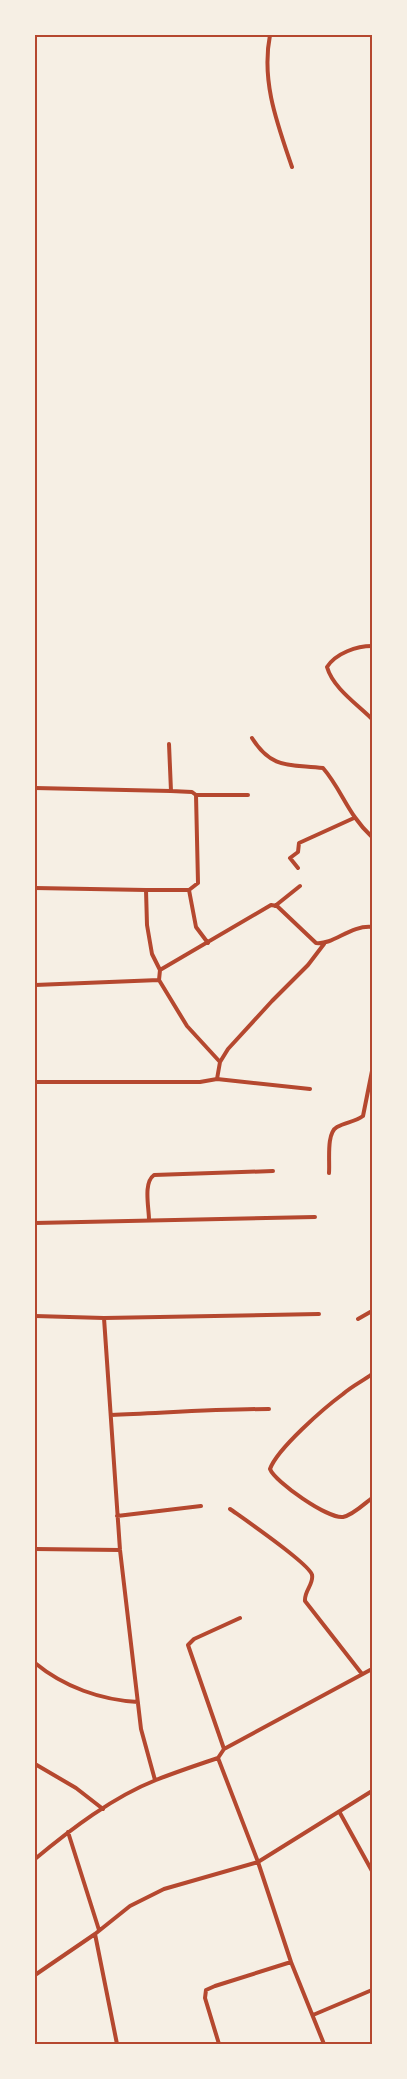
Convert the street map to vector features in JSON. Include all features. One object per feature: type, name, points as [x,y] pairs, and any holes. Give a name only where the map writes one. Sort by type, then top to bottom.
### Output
[{"type":"street","points":[[270,35],[266,73],[271,100],[292,166]]},
{"type":"street","points":[[372,646],[360,646],[331,660],[327,666],[329,673],[341,689],[372,719]]},
{"type":"street","points":[[252,738],[260,750],[278,764],[323,768],[334,780],[337,792],[354,818],[372,837]]},
{"type":"street","points":[[169,744],[171,791]]},
{"type":"street","points":[[35,788],[171,791],[192,792],[196,795],[248,795]]},
{"type":"street","points":[[35,888],[189,890],[198,883],[196,795]]},
{"type":"street","points":[[298,868],[290,858],[298,852],[299,843],[354,818]]},
{"type":"street","points":[[160,970],[266,908],[275,906],[300,886]]},
{"type":"street","points":[[146,890],[148,930],[152,954],[160,970],[159,980],[187,1026],[220,1062]]},
{"type":"street","points":[[189,890],[196,927],[208,943]]},
{"type":"street","points":[[275,906],[307,937],[316,943],[324,944]]},
{"type":"street","points":[[217,1079],[220,1062],[272,1001],[308,965],[324,944],[348,931],[364,926],[372,927]]},
{"type":"street","points":[[35,985],[159,980]]},
{"type":"street","points":[[329,1172],[331,1134],[336,1127],[356,1121],[363,1116],[372,1071]]},
{"type":"street","points":[[35,1082],[200,1082],[217,1079],[310,1089]]},
{"type":"street","points":[[149,1220],[148,1186],[150,1178],[154,1175],[273,1171]]},
{"type":"street","points":[[35,1223],[315,1217]]},
{"type":"street","points":[[358,1319],[372,1311]]},
{"type":"street","points":[[35,1316],[104,1318],[320,1314]]},
{"type":"street","points":[[104,1318],[120,1550],[141,1729],[155,1780]]},
{"type":"street","points":[[372,1374],[343,1393],[312,1421],[273,1459],[270,1469],[272,1476],[323,1512],[336,1516],[350,1514],[372,1498]]},
{"type":"street","points":[[111,1416],[196,1410],[269,1409]]},
{"type":"street","points":[[117,1516],[201,1506]]},
{"type":"street","points":[[230,1509],[302,1561],[312,1572],[313,1579],[304,1595],[305,1601],[362,1674]]},
{"type":"street","points":[[35,1549],[120,1550]]},
{"type":"street","points":[[224,1748],[188,1645],[194,1639],[240,1618]]},
{"type":"street","points":[[35,1663],[52,1677],[104,1699],[138,1702]]},
{"type":"street","points":[[35,1859],[68,1832],[103,1808],[155,1780],[218,1758],[224,1748],[372,1669]]},
{"type":"street","points":[[218,1758],[258,1862],[291,1962],[324,2044]]},
{"type":"street","points":[[35,1764],[76,1788],[103,1808]]},
{"type":"street","points":[[35,1975],[95,1934],[130,1906],[164,1889],[258,1862],[372,1791]]},
{"type":"street","points":[[340,1812],[372,1871]]},
{"type":"street","points":[[68,1832],[99,1930]]},
{"type":"street","points":[[95,1934],[117,2044]]},
{"type":"street","points":[[219,2044],[205,1998],[206,1990],[291,1962]]},
{"type":"street","points":[[313,2016],[372,1990]]}]
